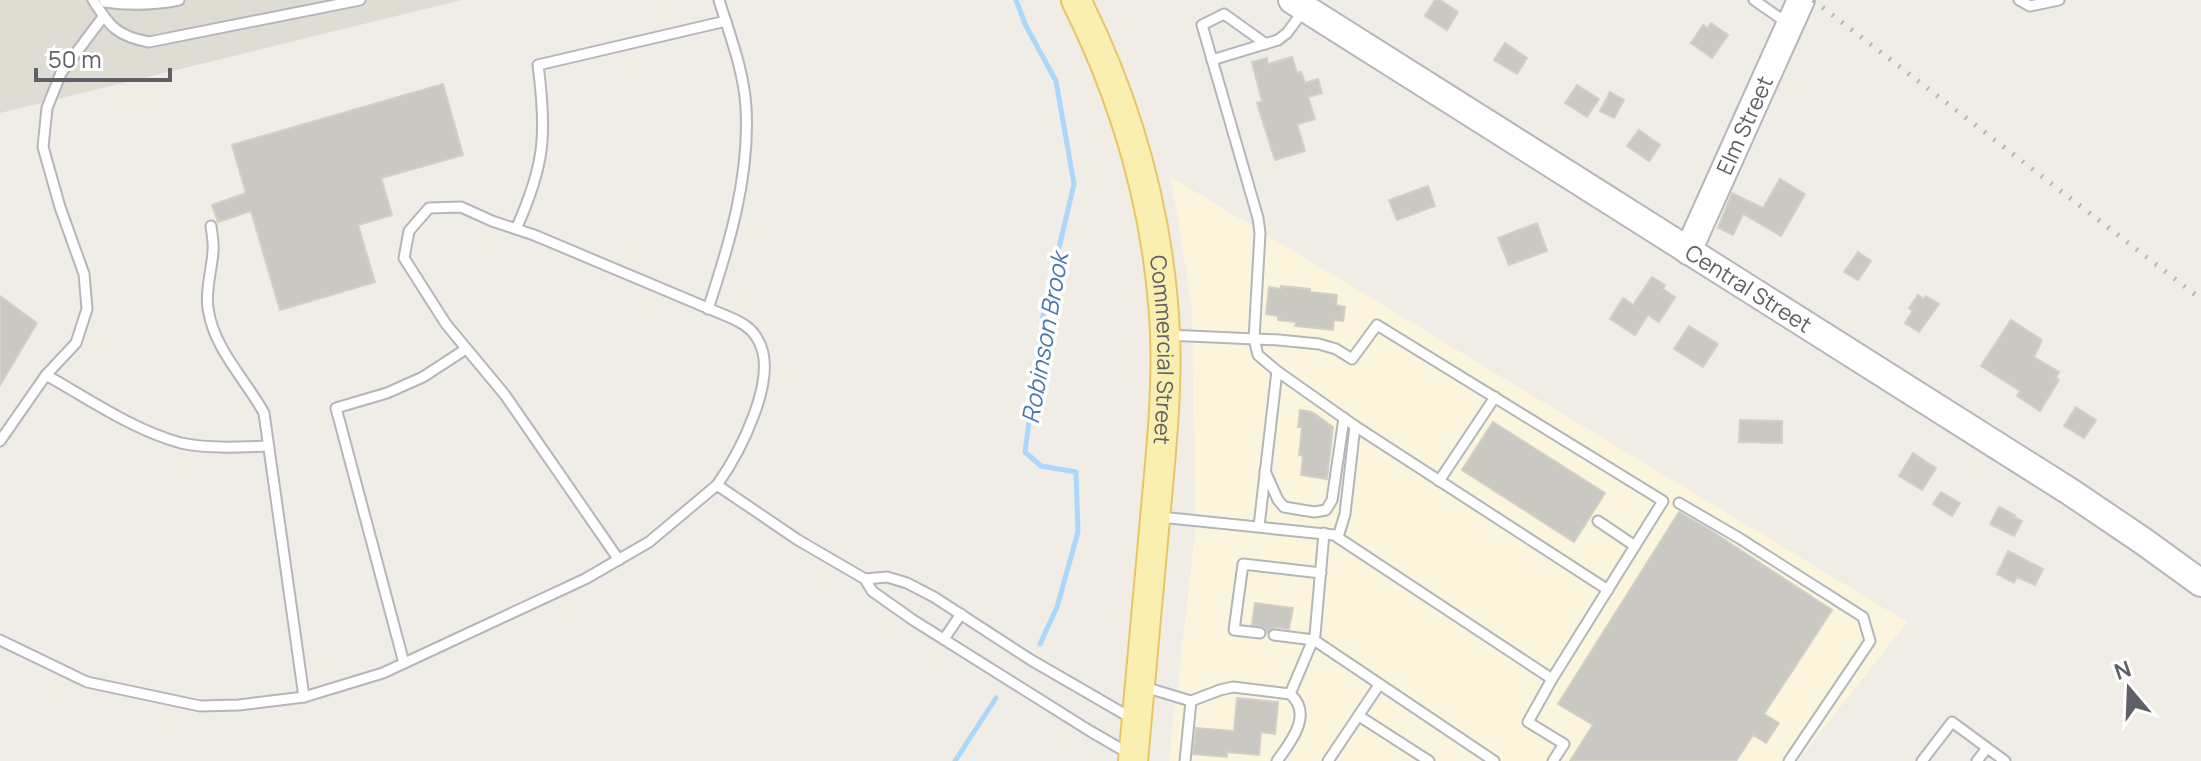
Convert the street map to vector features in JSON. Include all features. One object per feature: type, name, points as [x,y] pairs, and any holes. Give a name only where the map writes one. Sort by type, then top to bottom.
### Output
[{"type":"main road","name":"Commercial Street","points":[[1076,0],[1114,84],[1138,160],[1155,238],[1165,335],[1164,419],[1133,758]]},
{"type":"main road","name":"Elm Street","points":[[1688,251],[1801,0]]},
{"type":"main road","name":"Central Street","points":[[1299,4],[2069,491],[2201,583]]},
{"type":"lane","points":[[93,0],[108,24],[120,34],[149,42],[360,0]]},
{"type":"lane","points":[[104,0],[134,6],[179,0]]},
{"type":"lane","points":[[708,309],[738,203],[746,108],[738,57],[719,0]]},
{"type":"lane","points":[[1754,0],[1789,25]]},
{"type":"lane","points":[[2019,0],[2030,6],[2059,0]]},
{"type":"lane","points":[[1212,60],[1283,37],[1299,4]]},
{"type":"lane","points":[[1266,44],[1224,14],[1202,25],[1258,218],[1260,233],[1254,339],[1258,355],[1355,426],[1608,590]]},
{"type":"lane","points":[[0,441],[46,375],[76,343],[87,309],[84,274],[43,147],[47,108],[61,73],[103,17]]},
{"type":"lane","points":[[516,229],[539,169],[543,103],[538,65],[726,21]]},
{"type":"lane","points":[[0,640],[87,682],[200,706],[304,697],[362,681],[549,597],[619,560],[656,537],[717,485],[743,444],[761,390],[765,362],[761,346],[749,328],[461,207],[429,208],[409,231],[404,258],[446,324],[505,395],[619,560]]},
{"type":"lane","points":[[211,226],[213,248],[208,309],[218,341],[264,413],[304,697]]},
{"type":"lane","points":[[1165,335],[1319,344],[1336,349],[1352,359],[1377,325],[1663,501],[1528,722],[1564,744],[1553,761]]},
{"type":"lane","points":[[404,663],[336,408],[387,393],[466,349]]},
{"type":"lane","points":[[1259,526],[1277,371]]},
{"type":"lane","points":[[46,375],[132,423],[182,443],[268,446]]},
{"type":"lane","points":[[1439,481],[1495,397]]},
{"type":"lane","points":[[1265,471],[1284,507],[1314,512],[1326,510],[1331,506],[1344,418]]},
{"type":"lane","points":[[1338,537],[1345,514],[1355,426]]},
{"type":"lane","points":[[717,485],[798,540],[865,579],[872,591],[883,599],[1133,758]]},
{"type":"lane","points":[[1679,503],[1863,617],[1870,641],[1789,761]]},
{"type":"lane","points":[[1155,517],[1324,533],[1338,537],[1552,679]]},
{"type":"lane","points":[[1598,521],[1635,546]]},
{"type":"lane","points":[[1290,694],[1314,640],[1324,533]]},
{"type":"lane","points":[[1260,633],[1234,630],[1243,564],[1321,573]]},
{"type":"lane","points":[[865,579],[887,577],[934,597],[1031,660],[1136,721]]},
{"type":"lane","points":[[944,639],[961,614]]},
{"type":"lane","points":[[1274,635],[1314,640],[1494,761]]},
{"type":"lane","points":[[1328,761],[1379,685]]},
{"type":"lane","points":[[1139,686],[1191,701],[1233,687],[1290,694],[1299,705],[1299,722],[1295,736],[1277,761]]},
{"type":"lane","points":[[1185,761],[1191,701]]},
{"type":"lane","points":[[1359,716],[1429,761]]},
{"type":"lane","points":[[1922,761],[1952,722],[2005,761]]},
{"type":"lane","points":[[1977,761],[1987,748]]},
{"type":"shaded area","points":[[0,0],[462,0],[0,113]]},
{"type":"shaded area","points":[[1171,177],[1907,622],[1798,761],[1169,761],[1195,534],[1192,306]]},
{"type":"building","points":[[1435,0],[1458,12],[1447,30],[1425,16]]},
{"type":"building","points":[[1711,23],[1728,35],[1712,58],[1691,43],[1703,25],[1708,28]]},
{"type":"building","points":[[1505,43],[1527,58],[1517,74],[1494,60]]},
{"type":"building","points":[[1292,57],[1297,73],[1301,72],[1305,83],[1318,79],[1322,93],[1308,97],[1315,119],[1297,124],[1305,151],[1275,160],[1257,103],[1262,101],[1252,62],[1267,58],[1268,64]]},
{"type":"building","points":[[443,84],[463,155],[381,178],[392,215],[358,225],[375,282],[280,310],[251,211],[218,222],[212,205],[246,193],[232,145]]},
{"type":"building","points":[[1577,85],[1599,99],[1587,117],[1565,103]]},
{"type":"building","points":[[1610,92],[1624,100],[1614,118],[1600,111]]},
{"type":"building","points":[[1639,130],[1660,145],[1649,161],[1627,146]]},
{"type":"building","points":[[1780,179],[1805,194],[1781,236],[1743,214],[1733,235],[1718,228],[1732,193],[1763,208]]},
{"type":"building","points":[[1428,186],[1435,206],[1397,220],[1389,200]]},
{"type":"building","points":[[1537,223],[1547,251],[1509,265],[1498,238]]},
{"type":"building","points":[[1858,252],[1871,261],[1858,280],[1844,272]]},
{"type":"building","points":[[1652,277],[1665,285],[1663,289],[1675,297],[1659,322],[1648,315],[1635,335],[1610,319],[1623,298],[1633,305]]},
{"type":"building","points":[[1281,286],[1337,295],[1336,305],[1345,307],[1343,321],[1334,320],[1333,330],[1295,326],[1296,322],[1278,320],[1278,316],[1266,314],[1269,287],[1281,289]]},
{"type":"building","points":[[1918,295],[1939,304],[1919,332],[1905,323],[1913,311],[1909,308]]},
{"type":"building","points":[[0,296],[37,323],[0,385]]},
{"type":"building","points":[[2011,320],[2042,340],[2034,357],[2059,372],[2056,378],[2059,380],[2040,411],[2017,396],[2020,391],[1981,366]]},
{"type":"building","points":[[1689,326],[1718,344],[1703,367],[1674,349]]},
{"type":"building","points":[[2076,407],[2096,420],[2084,438],[2064,426]]},
{"type":"building","points":[[1300,410],[1312,412],[1333,427],[1327,479],[1301,475]]},
{"type":"building","points":[[1740,420],[1782,421],[1782,443],[1739,442]]},
{"type":"building","points":[[1493,422],[1605,493],[1574,542],[1462,470]]},
{"type":"building","points":[[1913,453],[1936,468],[1922,490],[1899,476]]},
{"type":"building","points":[[1941,492],[1960,503],[1952,516],[1933,504]]},
{"type":"building","points":[[1999,507],[2022,521],[2014,536],[1990,524]]},
{"type":"building","points":[[1679,512],[1832,610],[1764,714],[1779,723],[1766,743],[1753,735],[1736,761],[1570,761],[1593,725],[1558,704]]},
{"type":"building","points":[[2008,551],[2043,569],[2035,585],[2017,577],[2014,583],[1997,574]]},
{"type":"building","points":[[1255,603],[1293,608],[1289,629],[1275,627],[1267,632],[1264,627],[1252,625]]},
{"type":"building","points":[[1237,698],[1278,702],[1275,734],[1261,732],[1259,755],[1227,752],[1227,757],[1193,754],[1196,728],[1234,731]]},
{"type":"waterway","name":"Robinson Brook","points":[[1016,0],[1026,26],[1056,81],[1074,184],[1043,316],[1025,452],[1041,466],[1076,472],[1078,532],[1057,607],[1040,644]]},
{"type":"waterway","name":"Robinson Brook","points":[[955,761],[996,698]]},
{"type":"railway","points":[[1813,0],[2201,299]]}]
